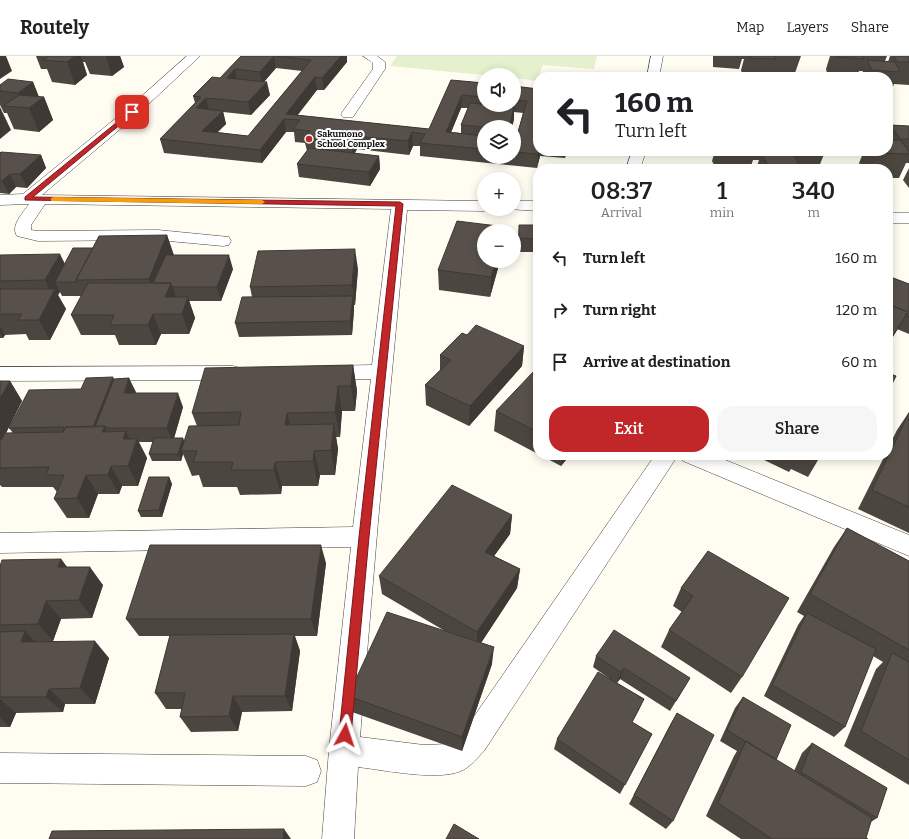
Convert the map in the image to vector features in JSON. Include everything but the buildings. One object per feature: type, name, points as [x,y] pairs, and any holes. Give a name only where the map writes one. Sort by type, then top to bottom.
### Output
[{"type":"street","points":[[194,56],[34,199],[23,225],[23,233],[38,236],[158,235],[223,241]]},
{"type":"street","points":[[348,114],[379,69],[379,62],[369,56]]},
{"type":"street","points":[[654,72],[657,56]]},
{"type":"street","points":[[0,200],[34,199],[477,206]]},
{"type":"street","points":[[338,839],[344,750],[364,537],[400,204]]},
{"type":"street","points":[[521,206],[533,206]]},
{"type":"street","points":[[893,218],[909,218]]},
{"type":"street","points":[[310,373],[382,372]]},
{"type":"street","points":[[0,374],[254,373]]},
{"type":"street","points":[[344,750],[424,760],[454,759],[474,741],[664,460]]},
{"type":"street","points":[[703,460],[909,546]]},
{"type":"street","points":[[0,543],[364,537]]},
{"type":"street","points":[[0,768],[306,771]]},
{"type":"green space","points":[[397,56],[597,56],[594,69],[543,65],[540,72],[533,72],[533,80],[521,79],[521,68],[477,68],[477,74],[390,66]]},
{"type":"slow traffic","points":[[54,199],[262,202]]},
{"type":"place","name":"Sakumono School Complex","points":[[309,139]]},
{"type":"route","points":[[132,112],[27,199],[400,204],[364,537],[345,735]]}]
